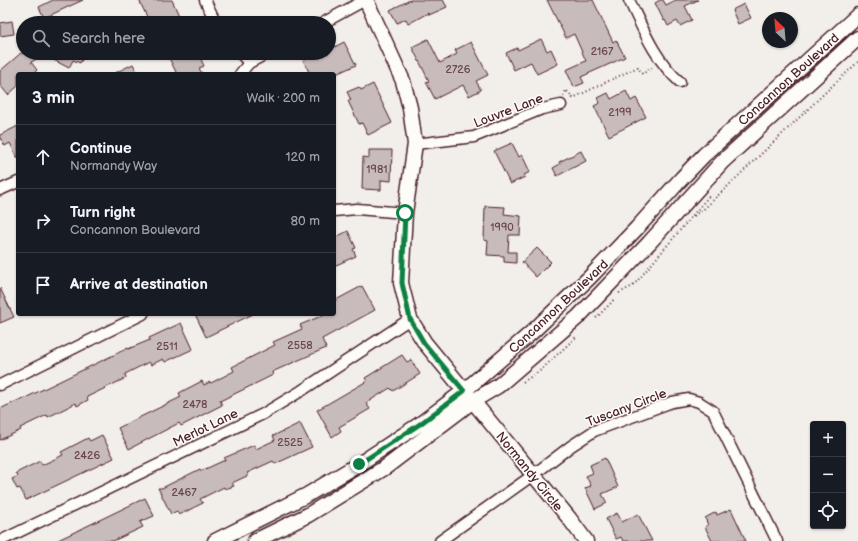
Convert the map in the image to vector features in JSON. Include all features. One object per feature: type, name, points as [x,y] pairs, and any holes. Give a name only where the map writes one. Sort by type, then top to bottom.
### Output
[{"type":"main road","name":"Normandy Circle","points":[[366,0],[403,81],[410,108],[415,144],[405,213],[402,283],[410,319],[424,343],[569,518],[586,541]]},
{"type":"main road","name":"Concannon Boulevard","points":[[255,541],[308,515],[386,467],[469,396],[531,333],[589,278],[704,155],[858,15]]},
{"type":"main road","name":"Concannon Boulevard","points":[[215,541],[307,495],[359,464],[420,424],[469,396],[498,386],[578,317],[649,243],[722,162],[858,38]]},
{"type":"street","points":[[205,0],[213,16]]},
{"type":"street","points":[[336,16],[366,0]]},
{"type":"street","points":[[629,0],[648,40],[671,74],[680,82]]},
{"type":"street","points":[[241,72],[248,63],[254,60]]},
{"type":"street","name":"Louvre Lane","points":[[415,144],[474,137],[542,109],[561,106]]},
{"type":"street","points":[[0,190],[16,183]]},
{"type":"street","points":[[336,212],[357,209],[405,213]]},
{"type":"street","points":[[0,385],[139,316]]},
{"type":"street","name":"Merlot Lane","points":[[0,541],[263,414],[301,391],[410,319]]},
{"type":"street","name":"Tuscany Circle","points":[[440,541],[571,446],[594,432],[672,402],[689,399],[699,402],[713,411],[777,541]]},
{"type":"path","points":[[566,90],[573,98],[638,67],[642,74],[662,62]]},
{"type":"path","points":[[692,217],[705,208],[858,62]]},
{"type":"path","points":[[660,255],[710,195]]},
{"type":"building","points":[[53,0],[83,0],[48,16],[43,16],[39,7]]},
{"type":"building","points":[[139,0],[172,0],[179,16],[147,16]]},
{"type":"building","points":[[410,0],[443,0],[447,7],[429,15],[428,13],[408,24],[406,19],[397,23],[390,10]]},
{"type":"building","points":[[547,0],[593,0],[613,42],[616,40],[625,57],[581,77],[584,83],[574,87],[566,70],[586,61],[574,34],[566,38]]},
{"type":"building","points":[[663,0],[666,5],[676,0],[698,0],[685,6],[692,20],[680,26],[677,21],[668,26],[655,3]]},
{"type":"building","points":[[744,4],[751,18],[738,24],[732,10]]},
{"type":"building","points":[[12,21],[14,34],[0,36],[0,23]]},
{"type":"building","points":[[428,39],[440,63],[457,54],[455,50],[471,42],[488,75],[476,81],[481,90],[469,96],[463,85],[435,99],[426,82],[429,81],[412,47]]},
{"type":"building","points":[[541,39],[547,51],[551,49],[558,64],[537,74],[531,62],[514,70],[506,53],[517,48],[518,50]]},
{"type":"building","points":[[344,42],[356,65],[336,74],[336,72],[309,72],[303,60],[336,60],[336,46]]},
{"type":"building","points":[[16,57],[16,60],[35,60],[31,62],[37,70],[35,72],[16,72],[16,88],[8,95],[0,85],[0,71]]},
{"type":"building","points":[[54,60],[73,60],[69,68]]},
{"type":"building","points":[[73,60],[82,60],[80,63]]},
{"type":"building","points":[[170,60],[201,60],[204,66],[199,68],[201,72],[176,72]]},
{"type":"building","points":[[133,64],[137,72],[117,72]]},
{"type":"building","points":[[373,84],[392,123],[368,135],[362,123],[359,124],[348,101],[351,100],[347,92],[359,87],[361,90]]},
{"type":"building","points":[[626,91],[631,101],[636,98],[646,117],[609,136],[594,106],[600,103],[598,98],[608,93],[611,99]]},
{"type":"building","points":[[16,127],[16,155],[10,143],[5,146],[0,135]]},
{"type":"building","points":[[512,143],[519,157],[522,155],[530,172],[524,175],[525,177],[510,184],[494,151]]},
{"type":"building","points":[[369,150],[392,150],[391,181],[381,180],[381,190],[362,189],[363,157],[369,158]]},
{"type":"building","points":[[581,151],[586,161],[557,176],[553,168],[560,164],[559,162]]},
{"type":"building","points":[[485,206],[505,207],[504,214],[521,216],[520,235],[509,235],[508,252],[516,252],[516,263],[504,262],[504,256],[487,255],[488,241],[484,240]]},
{"type":"building","points":[[348,231],[356,248],[353,249],[356,256],[336,265],[336,237]]},
{"type":"building","points":[[537,248],[551,262],[536,277],[522,262]]},
{"type":"building","points":[[362,286],[375,310],[322,339],[326,348],[272,372],[273,375],[220,401],[222,405],[181,426],[179,423],[129,449],[118,428],[181,397],[179,393],[202,381],[204,385],[210,382],[211,383],[234,371],[232,367],[275,345],[273,342],[302,329],[300,325],[321,316],[336,316],[336,300]]},
{"type":"building","points":[[0,288],[14,317],[0,323]]},
{"type":"building","points":[[196,316],[249,316],[206,337]]},
{"type":"building","points":[[181,323],[193,349],[165,362],[163,359],[151,365],[149,362],[125,374],[126,378],[87,397],[88,400],[77,406],[76,403],[48,417],[47,415],[20,428],[21,430],[0,440],[0,409],[128,348],[150,340],[149,338]]},
{"type":"building","points":[[402,355],[407,362],[411,360],[420,374],[393,391],[390,388],[366,403],[370,409],[339,427],[341,431],[332,437],[317,410],[367,381],[365,378]]},
{"type":"building","points":[[300,423],[312,447],[275,464],[273,461],[247,473],[249,475],[232,483],[234,486],[225,489],[224,487],[200,499],[203,503],[179,515],[177,511],[171,514],[158,488],[162,488],[200,469],[201,471],[225,460],[224,458],[254,445],[256,449],[275,440],[273,436]]},
{"type":"building","points":[[102,435],[114,458],[26,500],[20,488],[17,489],[12,479],[18,476],[16,473],[40,461],[42,465],[63,455],[61,452],[88,438],[90,441]]},
{"type":"building","points":[[605,458],[618,487],[602,494],[607,503],[595,509],[585,488],[591,486],[586,476],[593,473],[590,465]]},
{"type":"building","points":[[145,498],[154,516],[140,522],[143,527],[113,541],[56,541]]},
{"type":"building","points":[[731,509],[746,541],[712,541],[705,527],[708,525],[705,518],[716,512],[717,515]]},
{"type":"building","points":[[617,513],[622,522],[638,514],[652,541],[623,541],[621,537],[616,539],[606,519]]},
{"type":"route","points":[[359,464],[420,424],[464,391],[424,343],[410,319],[402,283],[405,213]]}]
